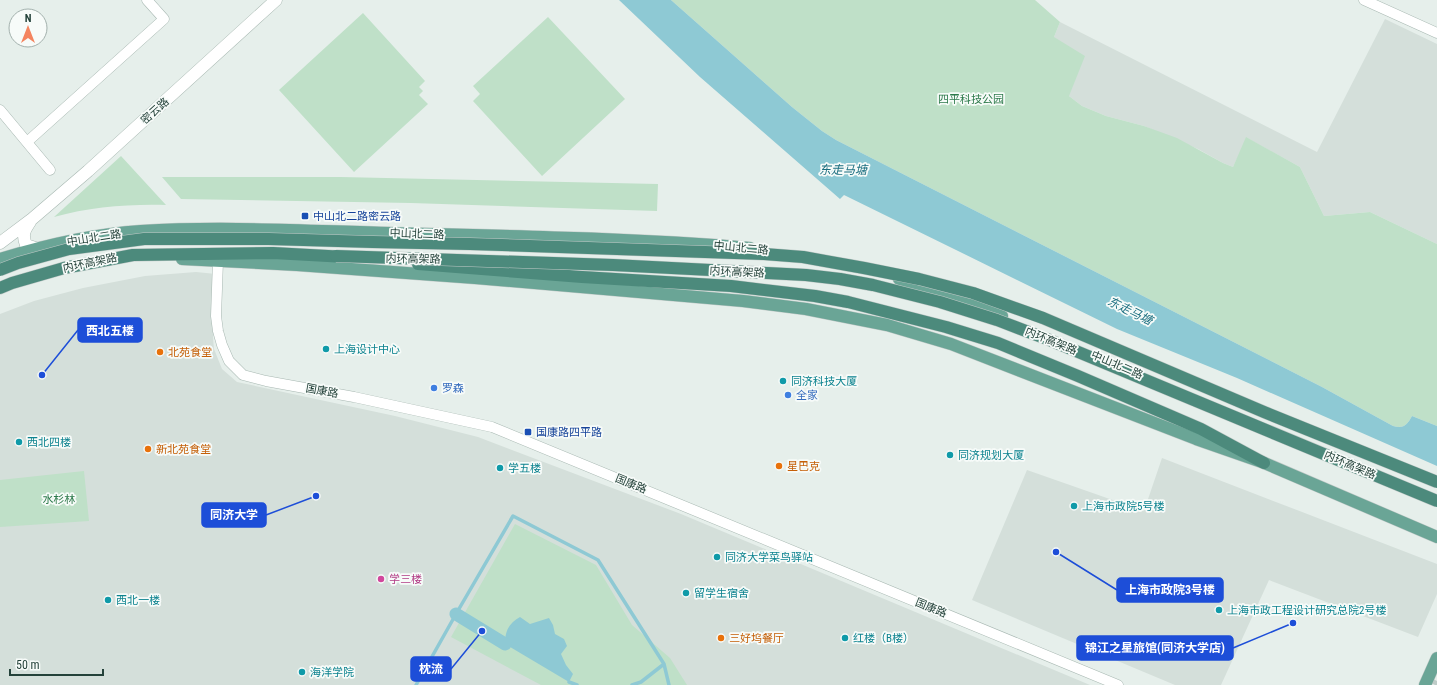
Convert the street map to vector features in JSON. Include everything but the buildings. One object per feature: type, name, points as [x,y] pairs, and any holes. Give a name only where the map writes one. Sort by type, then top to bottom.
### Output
[{"type":"highway","name":"内环高架路","points":[[0,270],[18,263],[69,249],[144,239],[269,239],[470,244],[764,254],[803,257],[919,279],[973,294],[1043,318],[1264,412],[1437,482]]},
{"type":"highway","name":"内环高架路","points":[[0,288],[64,268],[133,255],[273,253],[590,264],[806,275],[840,279],[873,285],[940,302],[997,320],[1047,339],[1437,502]]},
{"type":"highway","points":[[336,256],[404,263],[745,288],[815,296],[848,302],[946,327],[998,343],[1201,429],[1264,463]]},
{"type":"main road","name":"中山北二路","points":[[0,258],[35,248],[87,238],[140,231],[219,228],[637,241],[770,250],[812,257],[894,278],[936,291],[1001,316],[1437,502]]},
{"type":"main road","points":[[0,294],[67,272],[136,259],[218,261],[475,278],[743,301],[806,309],[887,325],[951,344],[1196,439],[1264,463],[1437,537]]},
{"type":"main road","points":[[1425,685],[1437,658]]},
{"type":"street","points":[[27,142],[164,19],[147,0]]},
{"type":"street","name":"密云路","points":[[0,243],[32,219],[88,171],[276,0]]},
{"type":"street","points":[[1364,0],[1437,33]]},
{"type":"street","points":[[0,110],[50,170]]},
{"type":"street","name":"密云路","points":[[32,219],[24,230],[23,238],[26,245],[35,248]]},
{"type":"street","name":"国康路","points":[[218,261],[216,316],[218,331],[222,345],[229,360],[243,375],[266,382],[354,396],[492,427],[1118,685]]},
{"type":"shaded area","points":[[1385,19],[1437,44],[1437,244],[1370,212],[1324,216],[1300,167],[1247,138],[1233,167],[1198,149],[1144,126],[1106,116],[1082,106],[1069,96],[1054,37],[1060,22],[1317,152]]},
{"type":"shaded area","points":[[196,272],[216,274],[213,338],[214,349],[222,369],[237,382],[395,416],[478,437],[681,514],[1090,685],[0,685],[0,314],[34,301],[83,288],[145,276]]},
{"type":"shaded area","points":[[1162,458],[1437,564],[1437,594],[1418,637],[1269,580],[1221,685],[1175,685],[972,600],[1027,470],[1144,511]]},
{"type":"green space","name":"四平科技公园","points":[[671,0],[1035,0],[1060,22],[1054,37],[1085,56],[1069,96],[1082,106],[1106,116],[1144,126],[1177,138],[1233,167],[1246,137],[1300,167],[1324,216],[1370,212],[1437,244],[1437,426],[1412,416],[1405,426],[1393,426],[1322,387],[836,140],[822,131],[792,107]]},
{"type":"green space","points":[[363,13],[425,81],[419,87],[423,91],[419,95],[428,104],[354,172],[279,90]]},
{"type":"green space","points":[[548,17],[625,99],[542,176],[473,101],[480,94],[473,86]]},
{"type":"green space","points":[[121,156],[166,205],[109,207],[54,217]]},
{"type":"green space","points":[[162,177],[341,177],[658,184],[657,211],[411,203],[181,199]]},
{"type":"green space","name":"水杉林","points":[[84,471],[89,521],[0,527],[0,480]]},
{"type":"green space","points":[[515,524],[596,565],[632,625],[670,658],[687,685],[541,685],[451,637]]},
{"type":"water","name":"东走马塘","points":[[619,0],[671,0],[792,107],[822,131],[836,140],[1322,387],[1393,426],[1405,426],[1412,416],[1437,426],[1437,466],[1237,378],[1117,329],[844,195],[840,199],[700,77]]},
{"type":"water","points":[[520,617],[530,624],[549,618],[553,625],[555,634],[564,639],[567,646],[561,654],[566,665],[573,674],[569,682],[505,644],[508,628]]},
{"type":"waterway","points":[[416,685],[513,516],[598,560],[664,664],[669,685]]},
{"type":"waterway","points":[[456,614],[505,644]]},
{"type":"waterway","points":[[632,685],[641,682],[664,664]]},
{"type":"waterway","points":[[569,682],[577,685]]},
{"type":"tunnel","points":[[1435,685],[1437,681]]},
{"type":"place","name":"中山北二路密云路","points":[[305,216]]},
{"type":"place","name":"上海设计中心","points":[[326,349]]},
{"type":"place","name":"北苑食堂","points":[[160,352]]},
{"type":"place","name":"西北五楼","points":[[42,375]]},
{"type":"place","name":"同济科技大厦","points":[[783,381]]},
{"type":"place","name":"罗森","points":[[434,388]]},
{"type":"place","name":"全家","points":[[788,395]]},
{"type":"place","name":"国康路四平路","points":[[528,432]]},
{"type":"place","name":"西北四楼","points":[[19,442]]},
{"type":"place","name":"新北苑食堂","points":[[148,449]]},
{"type":"place","name":"同济规划大厦","points":[[950,455]]},
{"type":"place","name":"星巴克","points":[[779,466]]},
{"type":"place","name":"学五楼","points":[[500,468]]},
{"type":"place","name":"同济大学","points":[[316,496]]},
{"type":"place","name":"上海市政院5号楼","points":[[1074,506]]},
{"type":"place","name":"上海市政院3号楼","points":[[1056,552]]},
{"type":"place","name":"同济大学菜鸟驿站","points":[[717,557]]},
{"type":"place","name":"学三楼","points":[[381,579]]},
{"type":"place","name":"留学生宿舍","points":[[686,593]]},
{"type":"place","name":"西北一楼","points":[[108,600]]},
{"type":"place","name":"上海市政工程设计研究总院2号楼","points":[[1219,610]]},
{"type":"place","name":"锦江之星旅馆(同济大学店)","points":[[1293,623]]},
{"type":"place","name":"枕流","points":[[482,631]]},
{"type":"place","name":"三好坞餐厅","points":[[721,638]]},
{"type":"place","name":"红楼（B楼）","points":[[845,638]]},
{"type":"place","name":"海洋学院","points":[[302,672]]}]
